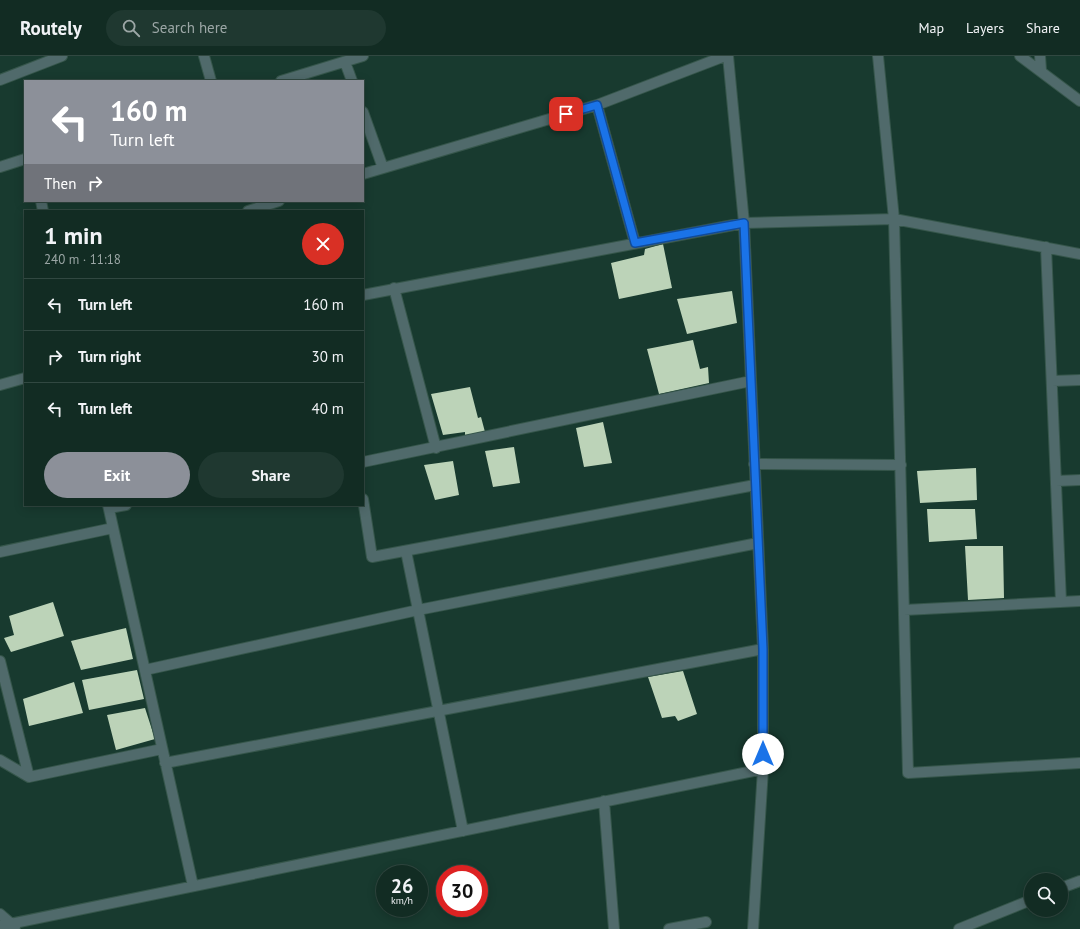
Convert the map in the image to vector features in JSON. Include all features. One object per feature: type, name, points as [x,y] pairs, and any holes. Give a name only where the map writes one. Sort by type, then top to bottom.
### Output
[{"type":"street","points":[[0,80],[62,56]]},
{"type":"street","points":[[204,56],[211,80]]},
{"type":"street","points":[[284,80],[363,56]]},
{"type":"street","points":[[364,174],[597,105],[725,56]]},
{"type":"street","points":[[728,56],[744,223],[763,649],[763,769],[753,929]]},
{"type":"street","points":[[878,56],[894,219],[908,773],[1080,762]]},
{"type":"street","points":[[1020,56],[1042,70],[1080,101]]},
{"type":"street","points":[[1040,56],[1042,70]]},
{"type":"street","points":[[345,62],[352,80]]},
{"type":"street","points":[[597,105],[635,243]]},
{"type":"street","points":[[364,115],[383,168]]},
{"type":"street","points":[[0,167],[24,159]]},
{"type":"street","points":[[251,210],[275,202]]},
{"type":"street","points":[[364,295],[744,223],[894,219],[1080,254]]},
{"type":"street","points":[[1046,247],[1061,602]]},
{"type":"street","points":[[394,288],[436,448]]},
{"type":"street","points":[[0,385],[24,378]]},
{"type":"street","points":[[1052,381],[1080,380]]},
{"type":"street","points":[[364,462],[751,381]]},
{"type":"street","points":[[754,464],[900,465]]},
{"type":"street","points":[[1056,481],[1080,480]]},
{"type":"street","points":[[364,505],[372,557],[755,485]]},
{"type":"street","points":[[109,507],[193,886]]},
{"type":"street","points":[[0,552],[113,528]]},
{"type":"street","points":[[145,670],[418,610],[758,544]]},
{"type":"street","points":[[406,551],[463,831]]},
{"type":"street","points":[[904,610],[1080,601]]},
{"type":"street","points":[[166,764],[763,649]]},
{"type":"street","points":[[0,661],[29,777]]},
{"type":"street","points":[[0,760],[29,777],[162,749]]},
{"type":"street","points":[[0,926],[15,926],[193,886],[763,769]]},
{"type":"street","points":[[604,801],[614,929]]},
{"type":"street","points":[[1068,885],[1080,881]]},
{"type":"street","points":[[959,929],[1024,903]]},
{"type":"street","points":[[0,914],[15,926]]},
{"type":"street","points":[[669,929],[706,922]]},
{"type":"building","points":[[663,244],[672,288],[619,299],[611,263],[644,255],[645,249]]},
{"type":"building","points":[[732,291],[737,323],[687,334],[677,299]]},
{"type":"building","points":[[693,340],[700,369],[708,367],[709,383],[659,394],[647,349]]},
{"type":"building","points":[[470,387],[478,418],[481,417],[485,432],[465,437],[465,432],[443,435],[431,394]]},
{"type":"building","points":[[603,422],[612,463],[584,467],[576,428]]},
{"type":"building","points":[[514,447],[520,483],[493,487],[485,451]]},
{"type":"building","points":[[453,461],[459,495],[435,500],[424,465]]},
{"type":"building","points":[[976,468],[977,500],[920,503],[917,471]]},
{"type":"building","points":[[927,509],[975,509],[977,539],[929,542]]},
{"type":"building","points":[[965,546],[1003,546],[1004,598],[968,600]]},
{"type":"building","points":[[53,602],[64,636],[11,652],[4,638],[14,635],[9,616]]},
{"type":"building","points":[[126,628],[133,659],[81,670],[71,641]]},
{"type":"building","points":[[137,670],[144,699],[89,710],[82,680]]},
{"type":"building","points":[[683,671],[697,714],[678,721],[675,716],[662,718],[648,677]]},
{"type":"building","points":[[74,682],[83,713],[29,726],[23,699]]},
{"type":"building","points":[[145,708],[155,739],[116,750],[107,715]]},
{"type":"route","points":[[566,114],[597,105],[635,243],[744,223],[763,649],[763,754]]}]
